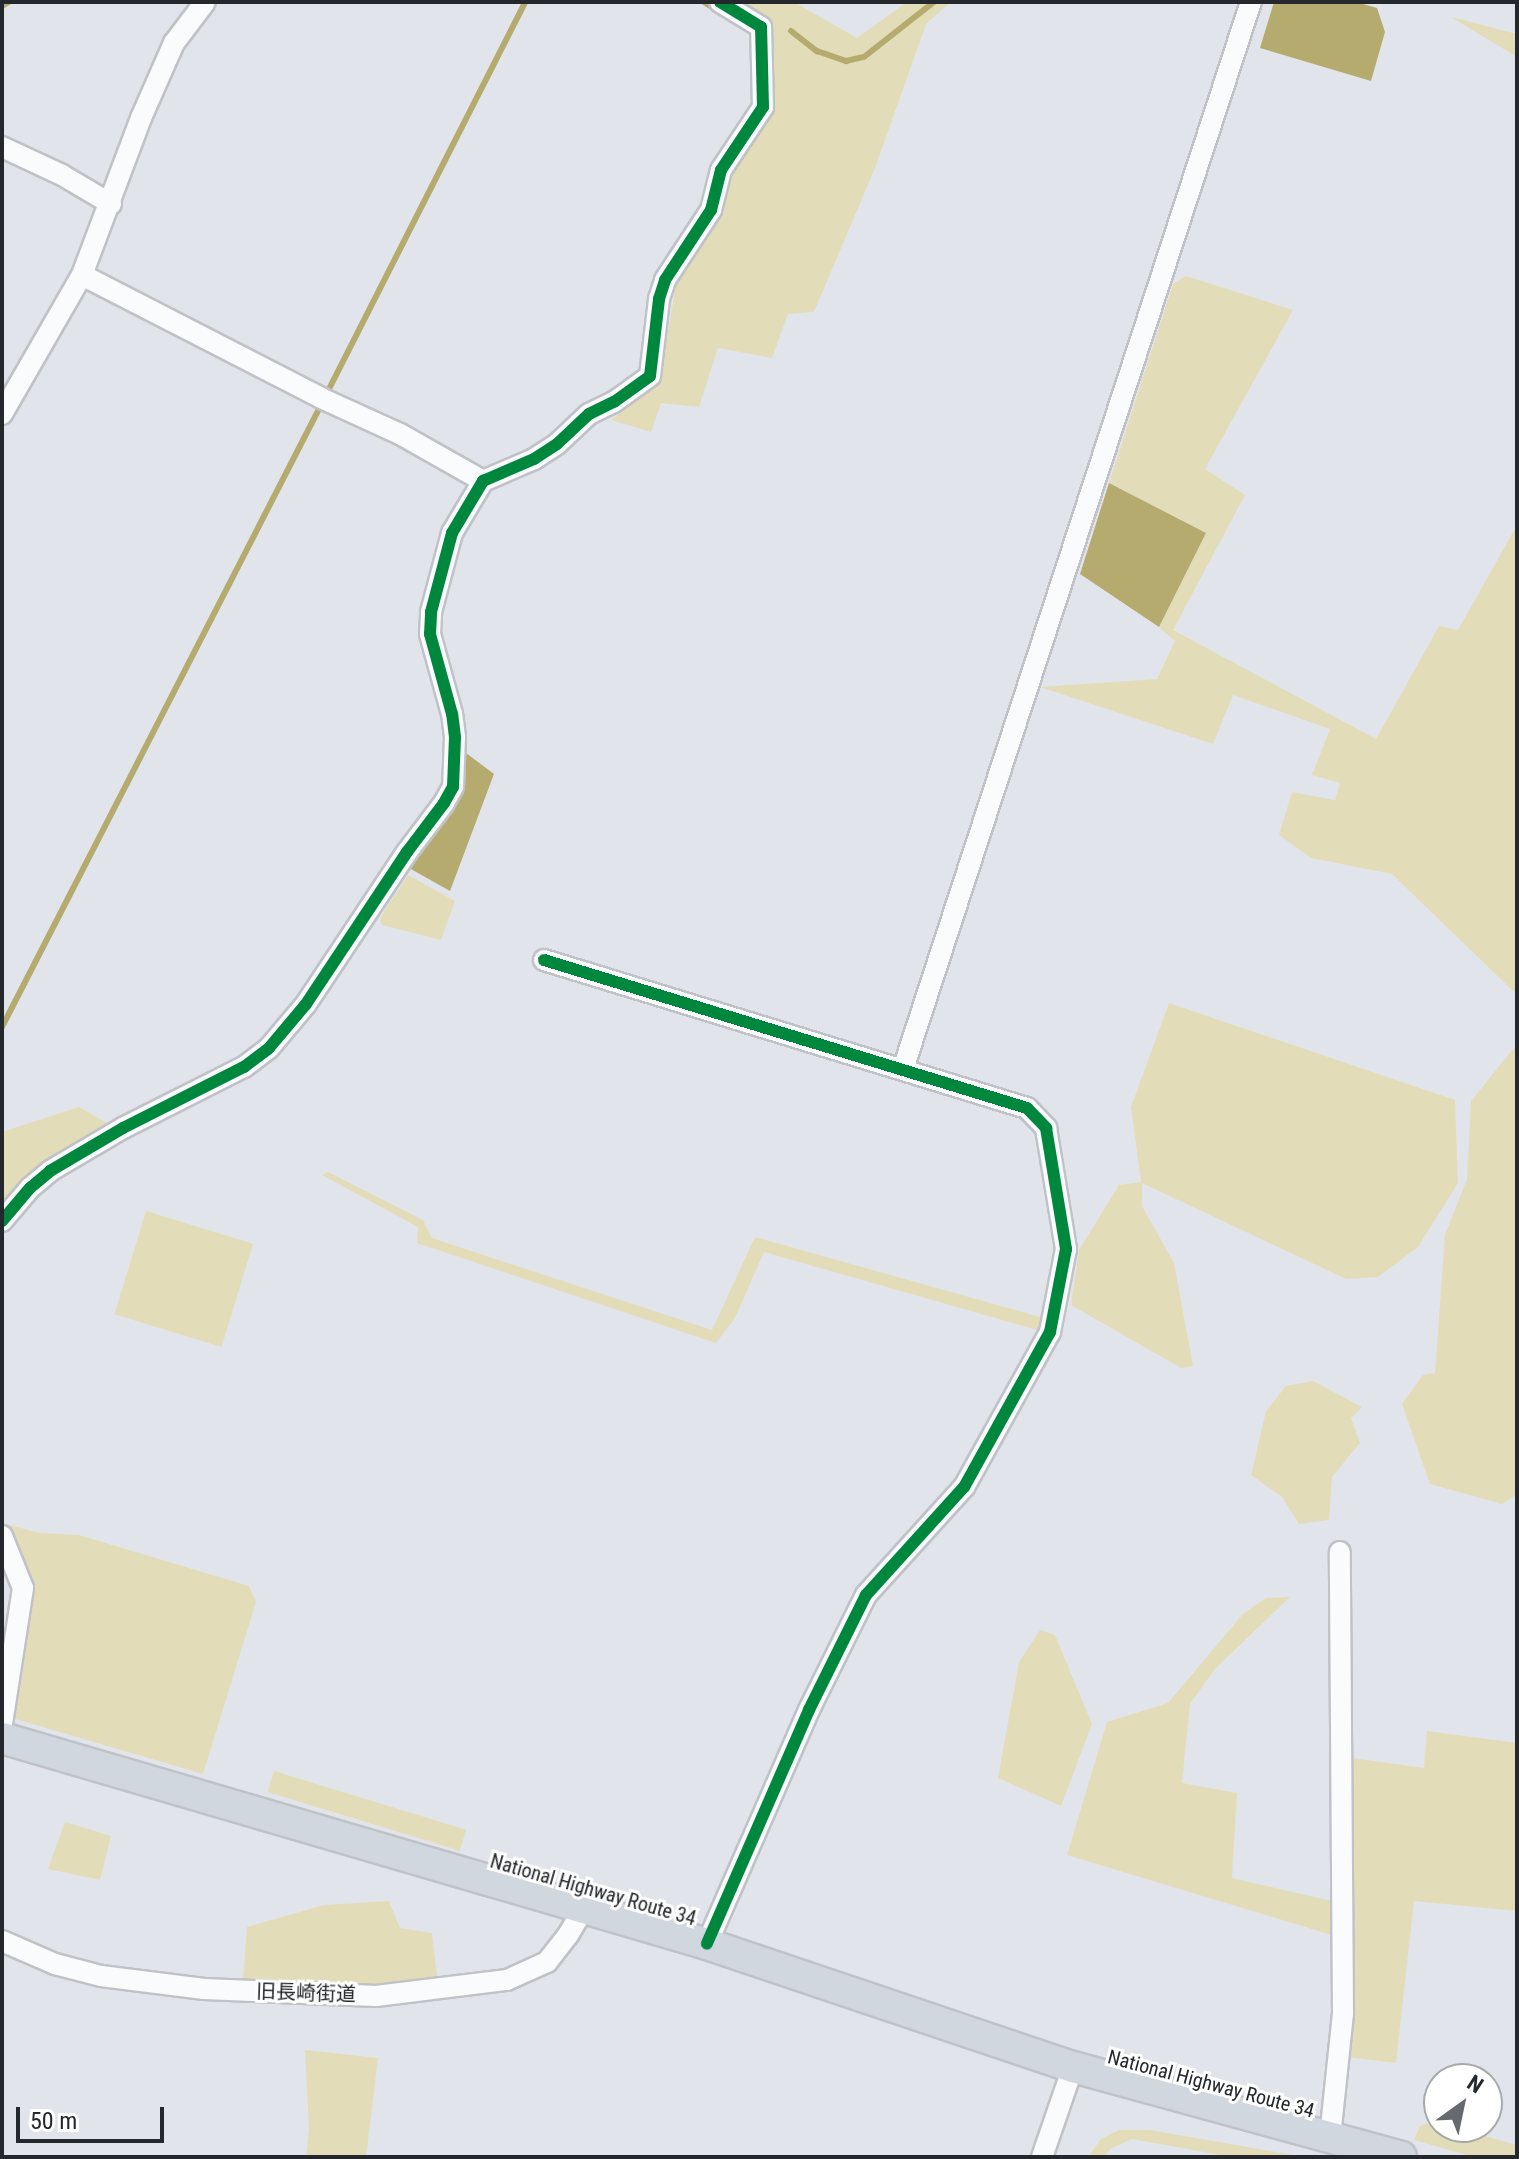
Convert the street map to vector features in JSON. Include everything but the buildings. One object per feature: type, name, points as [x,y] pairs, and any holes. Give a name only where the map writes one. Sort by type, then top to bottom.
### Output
[{"type":"highway","name":"National Highway Route 34","points":[[2,1738],[707,1944],[1073,2067],[1401,2157]]},
{"type":"street","points":[[2,414],[82,275],[141,118],[174,43],[205,2]]},
{"type":"street","points":[[2,1221],[30,1188],[50,1171],[123,1128],[244,1067],[269,1048],[306,1004],[407,852],[444,803],[453,787],[455,737],[452,714],[430,634],[431,612],[452,533],[483,481],[534,459],[557,444],[589,414],[614,402],[650,376],[659,299],[665,280],[711,210],[717,176],[763,107],[761,27],[720,2]]},
{"type":"street","points":[[903,1069],[1251,2]]},
{"type":"street","points":[[2,147],[62,175],[111,204]]},
{"type":"street","points":[[82,275],[321,398],[400,434],[483,481]]},
{"type":"street","points":[[544,960],[1027,1108],[1046,1128],[1066,1249],[1050,1332],[964,1487],[866,1595],[809,1710],[707,1944]]},
{"type":"street","points":[[2,1536],[23,1588],[2,1724]]},
{"type":"street","points":[[1330,2137],[1343,2013],[1340,1552]]},
{"type":"street","name":"旧長崎街道","points":[[2,1941],[55,1964],[101,1976],[204,1989],[376,1996],[507,1980],[547,1962],[584,1908]]},
{"type":"street","points":[[1042,2157],[1073,2067]]},
{"type":"shaded area","points":[[734,2],[794,2],[857,38],[907,2],[951,2],[926,24],[875,168],[814,312],[788,314],[772,358],[718,348],[699,407],[661,403],[651,432],[611,420],[659,384],[677,279],[721,213],[728,174],[770,112],[770,25]]},
{"type":"shaded area","points":[[1274,2],[1356,2],[1377,8],[1385,32],[1371,81],[1260,48]]},
{"type":"shaded area","points":[[1451,17],[1517,34],[1517,57]]},
{"type":"shaded area","points":[[1186,276],[1293,310],[1205,469],[1245,495],[1173,630],[1376,739],[1439,626],[1458,630],[1517,525],[1517,995],[1392,874],[1311,858],[1279,835],[1292,792],[1335,800],[1340,783],[1312,775],[1330,729],[1233,695],[1213,744],[1040,687],[1157,679],[1175,641],[1159,627],[1206,533],[1109,483],[1173,284]]},
{"type":"shaded area","points":[[1109,483],[1206,533],[1159,627],[1080,574]]},
{"type":"shaded area","points":[[466,753],[494,774],[450,891],[409,868],[457,798]]},
{"type":"shaded area","points":[[408,875],[455,901],[441,940],[382,925],[380,918]]},
{"type":"shaded area","points":[[1169,1003],[1455,1100],[1458,1183],[1418,1247],[1378,1277],[1346,1279],[1142,1183],[1142,1206],[1174,1263],[1193,1366],[1181,1368],[1071,1305],[1079,1250],[1119,1185],[1141,1182],[1131,1107]]},
{"type":"shaded area","points":[[1517,1044],[1517,1494],[1502,1504],[1430,1484],[1402,1404],[1423,1375],[1435,1373],[1445,1235],[1467,1179],[1471,1101]]},
{"type":"shaded area","points":[[79,1107],[112,1126],[19,1184],[2,1208],[2,1132]]},
{"type":"shaded area","points":[[328,1172],[423,1220],[432,1238],[712,1330],[755,1237],[1044,1318],[1037,1330],[764,1252],[735,1318],[716,1343],[417,1243],[418,1227],[322,1175]]},
{"type":"shaded area","points":[[146,1211],[253,1244],[222,1347],[114,1314]]},
{"type":"shaded area","points":[[1313,1381],[1362,1407],[1351,1418],[1360,1443],[1332,1477],[1329,1520],[1299,1524],[1282,1497],[1251,1475],[1266,1411],[1286,1386]]},
{"type":"shaded area","points":[[6,1524],[40,1533],[79,1535],[249,1586],[256,1602],[203,1774],[12,1718],[30,1585]]},
{"type":"shaded area","points":[[1290,1597],[1215,1669],[1190,1704],[1182,1783],[1237,1793],[1232,1878],[1332,1901],[1335,1936],[1067,1855],[1107,1722],[1168,1703],[1243,1614],[1266,1598]]},
{"type":"shaded area","points":[[1040,1630],[1055,1635],[1092,1724],[1061,1806],[998,1778],[1019,1662]]},
{"type":"shaded area","points":[[1427,1731],[1517,1743],[1517,1911],[1414,1901],[1396,2063],[1347,2057],[1353,1953],[1352,1758],[1424,1768]]},
{"type":"shaded area","points":[[274,1771],[466,1830],[460,1851],[268,1792]]},
{"type":"shaded area","points":[[65,1822],[111,1836],[100,1880],[48,1869]]},
{"type":"shaded area","points":[[389,1901],[400,1928],[432,1933],[437,1977],[366,1986],[243,1980],[247,1927],[324,1905]]},
{"type":"shaded area","points":[[305,2050],[378,2058],[366,2157],[306,2157],[309,2129]]},
{"type":"shaded area","points":[[1423,2125],[1423,2143],[1414,2140]]},
{"type":"shaded area","points":[[1119,2130],[1150,2130],[1305,2157],[1231,2157],[1132,2139],[1110,2149],[1104,2157],[1088,2157],[1101,2139]]},
{"type":"shaded area","points":[[1503,2141],[1517,2145],[1517,2157],[1474,2157],[1425,2143]]},
{"type":"waterway","points":[[2,6],[9,2]]},
{"type":"waterway","points":[[329,389],[525,2]]},
{"type":"waterway","points":[[704,2],[717,10]]},
{"type":"waterway","points":[[791,31],[817,51],[846,61],[864,57],[934,2]]},
{"type":"waterway","points":[[2,1027],[320,407]]},
{"type":"cycle path","points":[[2,1221],[30,1188],[50,1171],[123,1128],[244,1067],[269,1048],[306,1004],[407,852],[444,803],[453,787],[455,737],[452,714],[430,634],[431,612],[452,533],[483,481],[534,459],[557,444],[589,414],[614,402],[650,376],[659,299],[665,280],[711,210],[721,170],[763,107],[761,27],[720,2]]},
{"type":"cycle path","points":[[544,960],[1027,1108],[1046,1128],[1066,1249],[1050,1332],[964,1487],[866,1595],[809,1710],[707,1944]]}]
